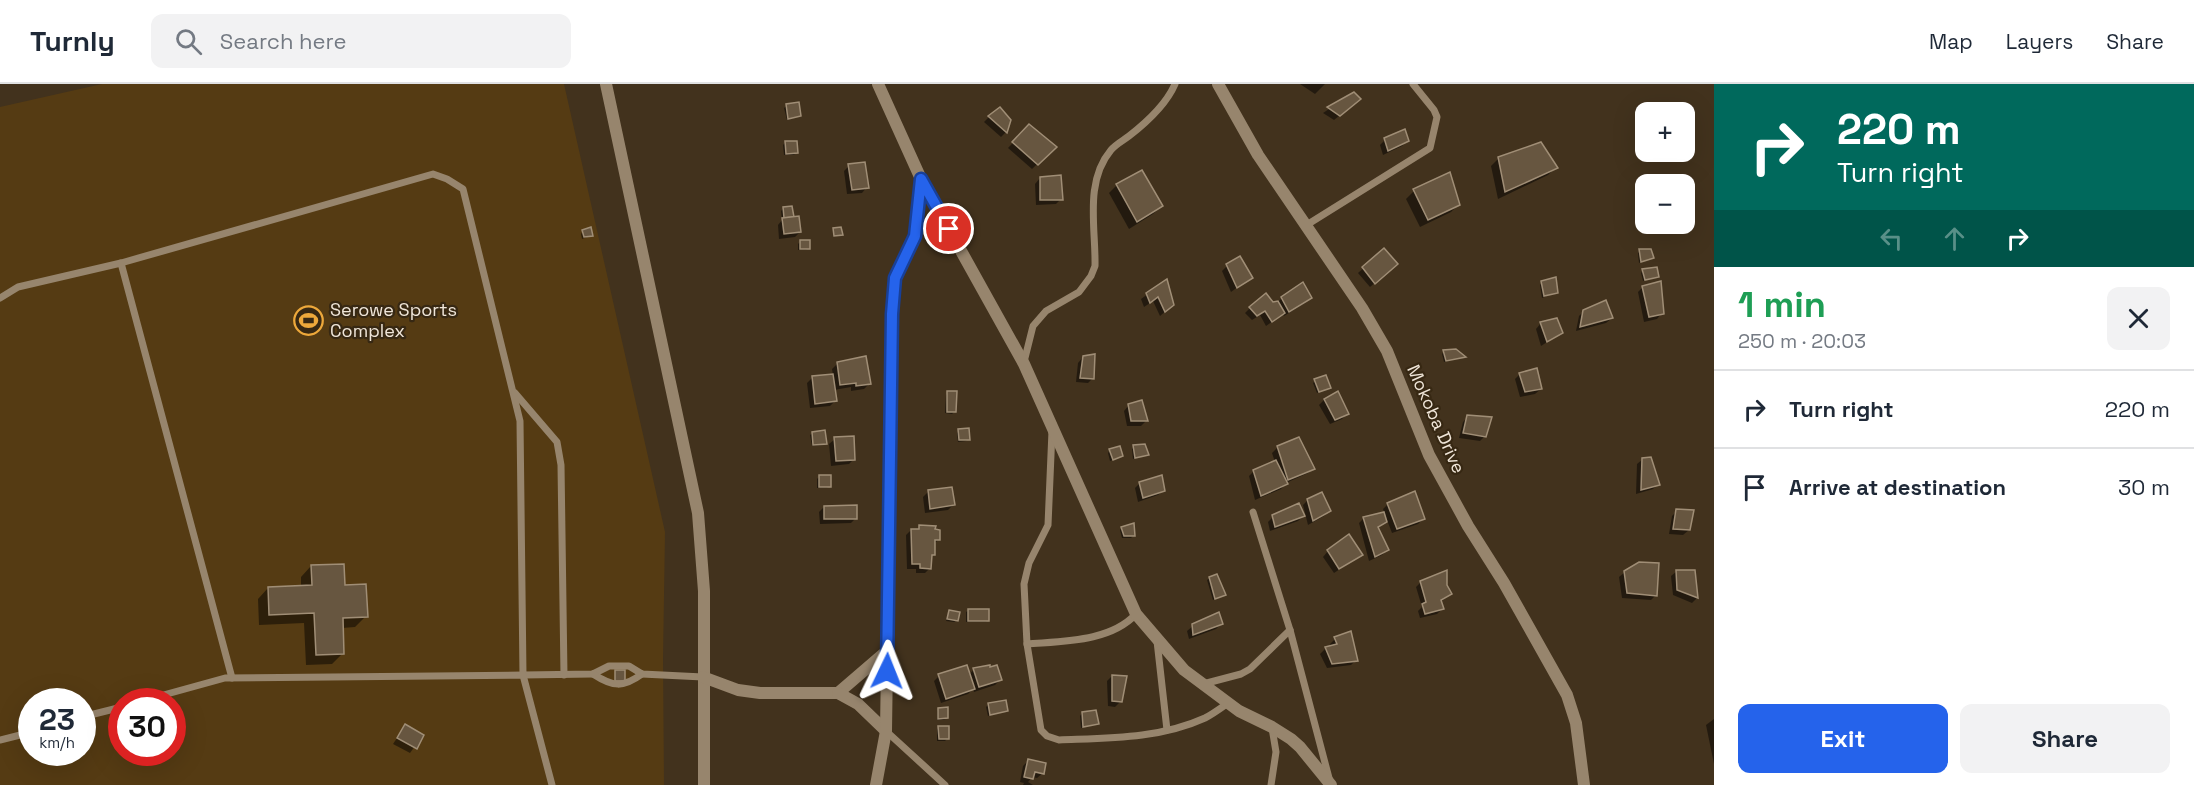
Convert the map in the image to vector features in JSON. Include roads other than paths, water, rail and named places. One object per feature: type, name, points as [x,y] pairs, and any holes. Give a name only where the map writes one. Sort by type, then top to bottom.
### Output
[{"type":"street","points":[[606,84],[698,513],[704,591],[704,785]]},
{"type":"street","points":[[878,84],[921,179],[1024,364],[1136,614],[1184,670],[1228,703],[1272,727],[1300,747],[1330,783]]},
{"type":"street","name":"Mokoba Drive","points":[[1218,84],[1258,155],[1362,308],[1387,351],[1430,455],[1468,526],[1504,583],[1567,695],[1576,723],[1584,785]]},
{"type":"street","points":[[876,785],[886,731],[892,314],[895,278],[915,236],[921,179]]},
{"type":"street","points":[[838,693],[888,650]]},
{"type":"street","points":[[703,677],[738,690],[760,693],[838,693],[858,704],[886,731]]},
{"type":"lane","points":[[1024,364],[1033,326],[1046,311],[1079,292],[1091,276],[1095,266],[1094,190],[1099,172],[1111,150],[1148,121],[1175,84]]},
{"type":"lane","points":[[1305,226],[1430,148],[1437,117],[1413,84]]},
{"type":"lane","points":[[0,298],[18,287],[121,263],[433,174],[463,189],[520,421],[523,675],[552,785]]},
{"type":"lane","points":[[121,263],[232,678]]},
{"type":"lane","points":[[513,391],[557,442],[561,465],[564,675]]},
{"type":"lane","points":[[1052,426],[1048,525],[1029,563],[1024,584],[1027,644],[1041,730],[1047,736],[1059,740],[1138,737],[1205,718],[1228,703]]},
{"type":"lane","points":[[1253,512],[1290,630],[1330,783]]},
{"type":"lane","points":[[1027,644],[1062,642],[1111,632],[1127,624],[1136,614]]},
{"type":"lane","points":[[1203,684],[1241,674],[1250,669],[1290,630]]},
{"type":"lane","points":[[1157,640],[1167,730]]},
{"type":"lane","points":[[186,689],[225,678],[564,675],[593,674],[609,666],[629,666],[642,674],[703,677]]},
{"type":"lane","points":[[593,674],[608,683],[628,684],[642,674]]},
{"type":"lane","points":[[1271,785],[1276,752],[1272,727]]},
{"type":"lane","points":[[886,731],[945,785]]},
{"type":"lane","points":[[0,740],[18,736]]},
{"type":"place","name":"Serowe Sports Complex","points":[[309,320]]}]
